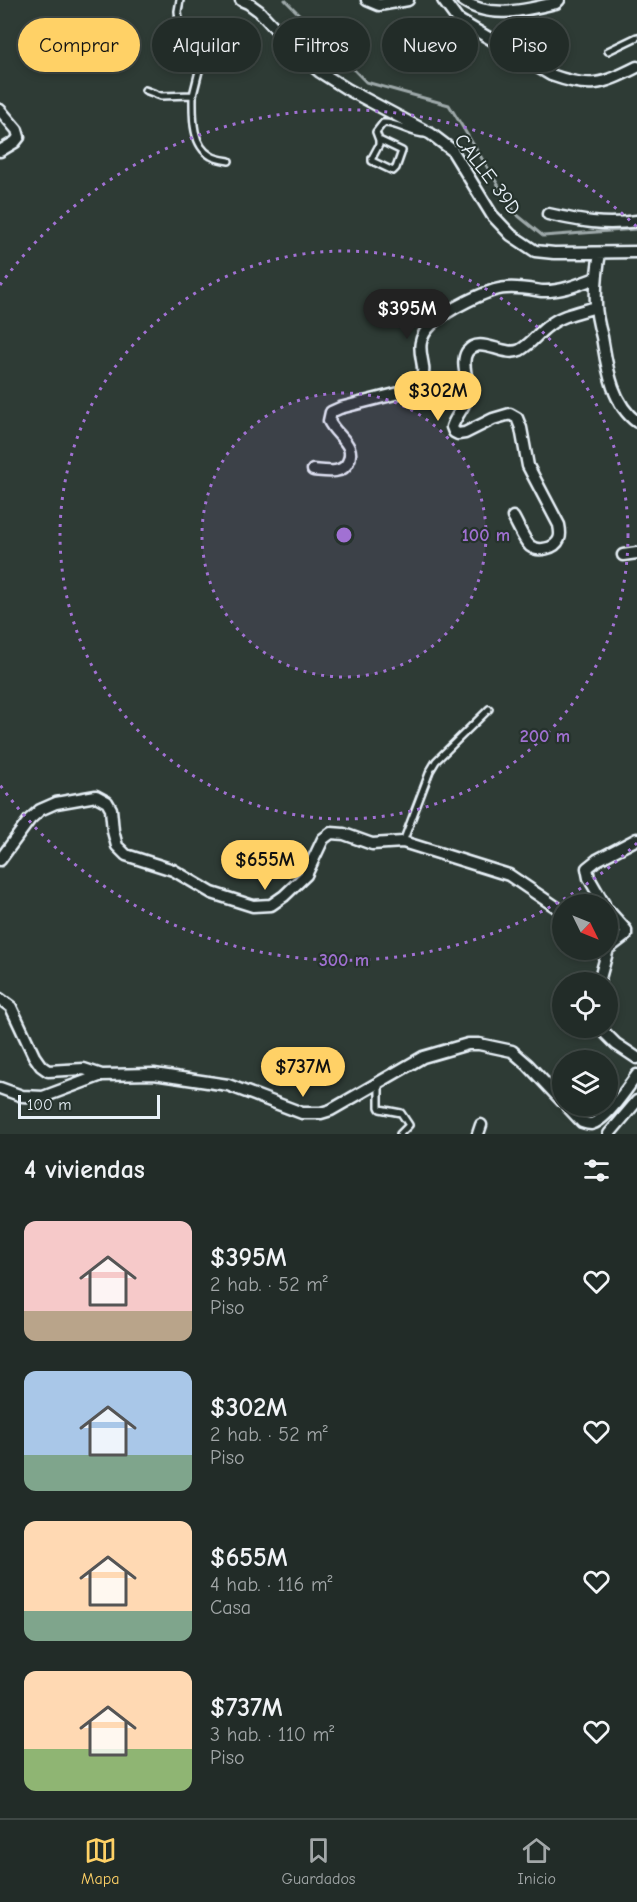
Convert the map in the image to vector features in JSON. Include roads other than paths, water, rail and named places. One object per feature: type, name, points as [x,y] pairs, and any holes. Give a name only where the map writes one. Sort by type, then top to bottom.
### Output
[{"type":"street","name":"CALLE 39D","points":[[241,0],[259,11],[299,54],[320,72],[430,134],[452,150],[492,215],[511,235],[535,251],[554,253],[637,252]]},
{"type":"street","points":[[367,0],[379,5],[408,0]]},
{"type":"street","points":[[442,0],[456,18]]},
{"type":"street","points":[[454,0],[457,18]]},
{"type":"street","points":[[462,0],[495,12],[517,12],[556,3],[559,0]]},
{"type":"street","points":[[478,31],[564,80],[591,85],[609,81],[637,66]]},
{"type":"street","points":[[0,110],[17,130],[19,137],[0,151]]},
{"type":"street","points":[[548,214],[586,223],[616,224],[637,221]]},
{"type":"street","points":[[600,253],[596,278],[596,307],[609,375],[622,407],[637,422]]},
{"type":"street","points":[[313,470],[337,471],[346,467],[350,458],[350,448],[333,429],[329,420],[331,412],[411,390],[421,382],[423,373],[419,351],[422,338],[431,325],[472,299],[502,288],[524,287],[544,291],[596,278]]},
{"type":"street","points":[[513,517],[529,545],[537,549],[548,548],[557,543],[561,536],[559,525],[528,466],[517,418],[510,414],[493,419],[465,433],[454,432],[452,427],[466,401],[468,391],[465,359],[468,351],[476,345],[484,345],[507,353],[519,351],[554,322],[596,307]]},
{"type":"street","points":[[623,555],[637,553]]},
{"type":"street","points":[[0,860],[30,819],[40,810],[56,803],[96,796],[107,802],[112,815],[117,846],[126,855],[173,870],[212,893],[253,906],[271,905],[284,896],[306,875],[324,839],[331,833],[344,834],[372,844],[403,842],[509,875],[552,904]]},
{"type":"street","points":[[598,894],[589,878],[588,868],[597,860],[637,839]]},
{"type":"street","points":[[618,921],[626,930],[626,935],[618,941]]},
{"type":"street","points":[[0,999],[11,1007],[41,1066],[48,1071],[84,1069],[102,1075]]},
{"type":"street","points":[[610,1038],[637,1058]]},
{"type":"street","points":[[0,1088],[22,1095],[43,1097],[102,1075],[154,1074],[228,1085],[302,1113],[321,1113],[331,1110],[423,1058],[468,1044],[479,1044],[512,1051],[552,1090]]},
{"type":"street","points":[[618,1098],[637,1075]]},
{"type":"street","points":[[609,1134],[637,1101]]},
{"type":"street","points":[[576,1116],[582,1122],[593,1124],[604,1116]]},
{"type":"lane","points":[[180,0],[179,21],[196,46],[201,63],[193,95],[195,132],[199,145],[212,157],[229,161]]},
{"type":"lane","points":[[608,51],[637,37]]},
{"type":"lane","points":[[145,90],[161,96],[193,95]]},
{"type":"lane","points":[[379,140],[402,152],[393,171],[372,161],[379,140],[376,132],[383,123],[416,134],[430,134]]},
{"type":"lane","points":[[403,842],[436,760],[489,709]]},
{"type":"lane","points":[[379,1082],[380,1109],[401,1113],[409,1125],[400,1134]]},
{"type":"waterway","points":[[285,0],[366,82],[449,105],[516,214],[543,236],[637,229]]}]
